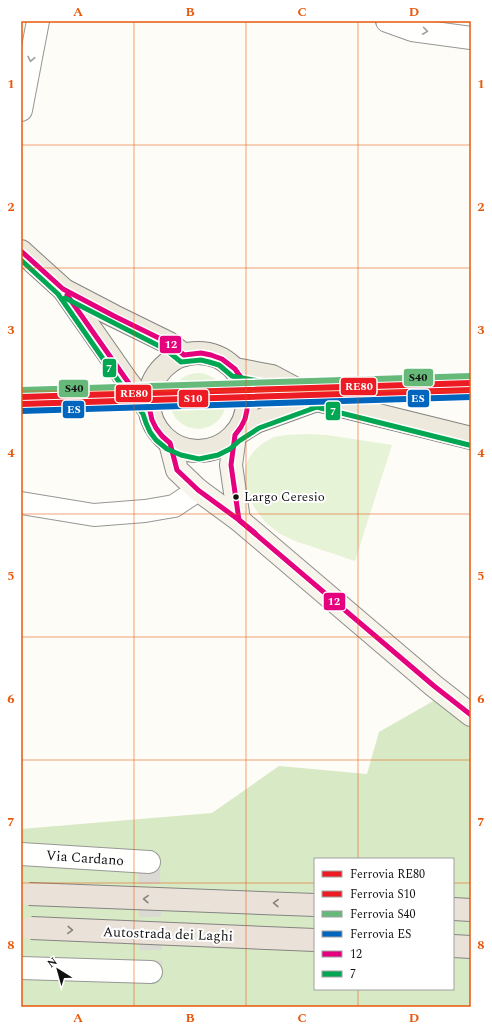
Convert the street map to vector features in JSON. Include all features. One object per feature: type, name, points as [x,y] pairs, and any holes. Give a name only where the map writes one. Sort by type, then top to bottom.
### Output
[{"type":"highway","points":[[25,894],[314,904]]},
{"type":"highway","points":[[454,909],[471,910]]},
{"type":"highway","name":"Autostrada dei Laghi","points":[[26,928],[314,940]]},
{"type":"highway","points":[[454,946],[471,947]]},
{"type":"main road","points":[[21,251],[63,289],[150,411]]},
{"type":"main road","points":[[63,289],[169,343],[184,355]]},
{"type":"main road","points":[[239,520],[231,465],[235,435],[245,419],[247,410],[248,401],[242,379],[235,369],[222,359],[201,353],[184,355],[174,360],[165,366],[158,375],[149,396],[150,411],[156,428],[170,443],[184,449],[199,452],[216,448],[226,443],[235,435],[256,422],[317,400]]},
{"type":"main road","points":[[235,369],[272,376],[317,400],[471,438]]},
{"type":"main road","points":[[170,443],[177,470],[198,490],[239,520],[434,686],[471,714]]},
{"type":"street","points":[[21,110],[38,21]]},
{"type":"street","points":[[387,21],[412,30],[471,38]]},
{"type":"street","points":[[21,503],[94,515],[145,511],[174,506],[198,490]]},
{"type":"street","name":"Via Cardano","points":[[21,854],[149,862]]},
{"type":"street","points":[[21,968],[151,972]]},
{"type":"green space","points":[[192,373],[204,373],[214,377],[222,385],[226,395],[226,407],[222,417],[214,425],[204,429],[192,429],[182,425],[174,417],[170,407],[170,395],[174,385],[182,377]]},
{"type":"green space","points":[[305,434],[327,435],[392,445],[355,561],[295,541],[280,534],[266,523],[246,493],[244,481],[245,468],[254,451],[263,443],[274,437]]},
{"type":"green space","points":[[442,696],[471,729],[471,1007],[21,1007],[21,829],[212,813],[279,766],[367,774],[379,732]]},
{"type":"tunnel","points":[[149,862],[151,972]]},
{"type":"rail line","name":"S40","points":[[21,390],[471,376]]},
{"type":"rail line","name":"RE80","points":[[21,397],[471,383]]},
{"type":"rail line","name":"S10","points":[[21,404],[471,390]]},
{"type":"rail line","name":"ES","points":[[21,411],[471,397]]},
{"type":"transit line","name":"12","points":[[21,251],[63,289],[169,343],[184,355],[201,353],[211,355],[222,359],[235,369],[242,379],[246,391],[247,410],[245,419],[235,435],[231,465],[239,520],[434,686],[471,715]]},
{"type":"transit line","name":"7","points":[[21,260],[58,294],[143,414],[150,432],[156,440],[167,449],[181,455],[199,459],[218,455],[230,449],[239,441],[259,428],[317,407],[469,445]]},
{"type":"transit line","name":"12","points":[[67,295],[150,411],[156,428],[170,443],[177,470],[198,490],[255,533]]},
{"type":"transit line","name":"7","points":[[65,298],[165,349],[181,362],[201,360],[219,365],[232,376],[270,383],[314,406],[337,412]]},
{"type":"place","name":"Largo Ceresio","points":[[236,497]]}]
